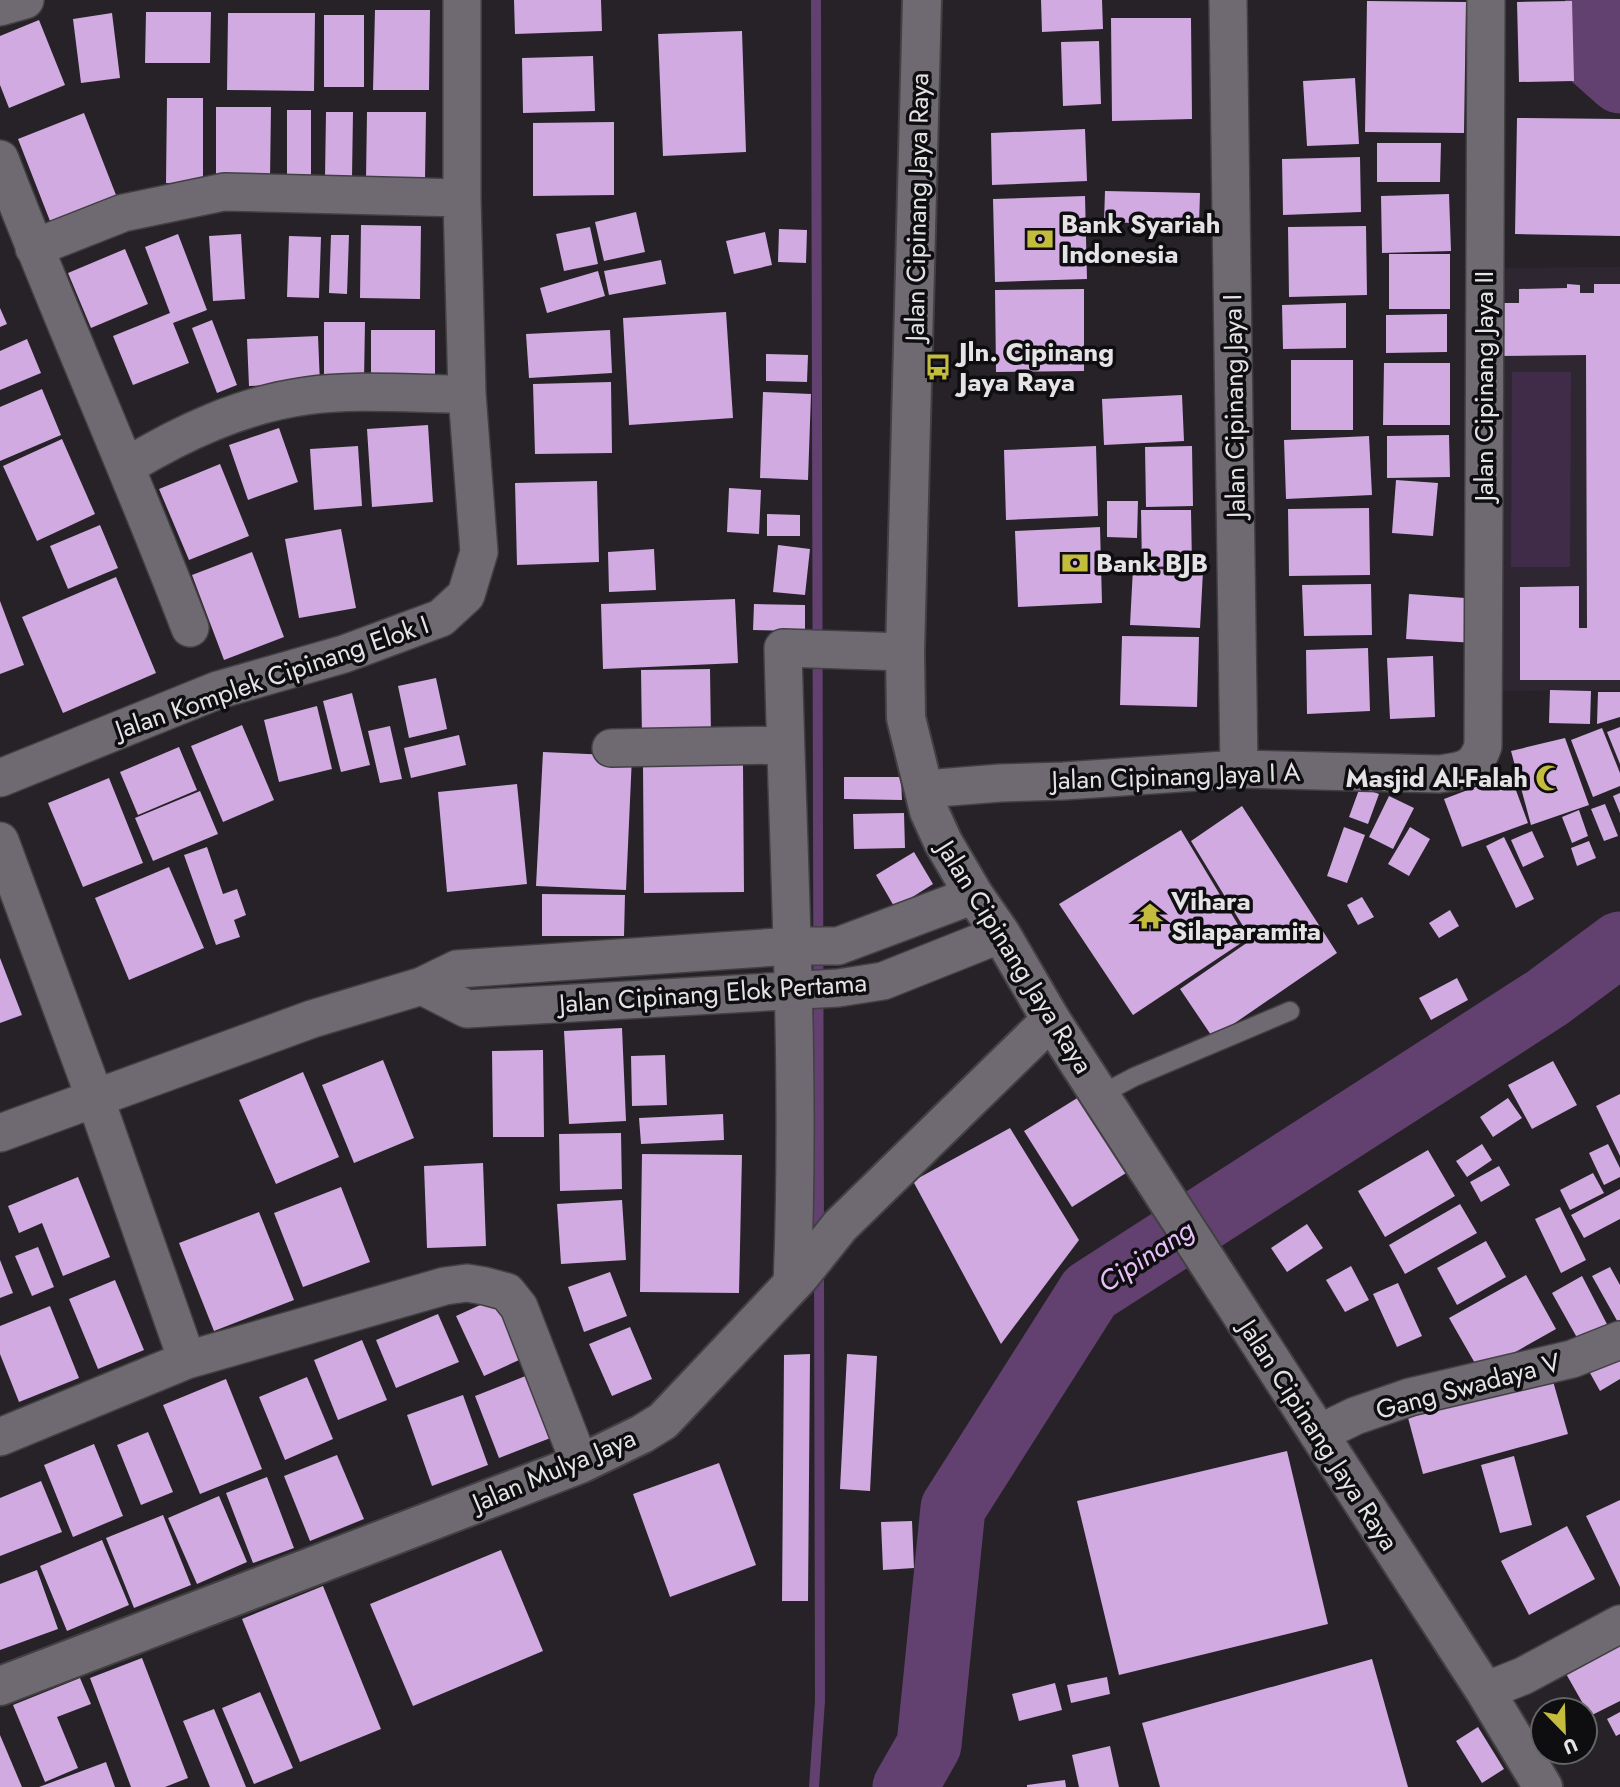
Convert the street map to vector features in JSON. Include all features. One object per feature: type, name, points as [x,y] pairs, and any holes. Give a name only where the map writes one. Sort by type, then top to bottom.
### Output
[{"type":"main road","name":"Jalan Cipinang Jaya Raya","points":[[922,0],[905,652],[906,718],[929,811],[943,842],[1051,1020],[1485,1691],[1542,1787]]},
{"type":"main road","name":"Jalan Mulya Jaya","points":[[0,1686],[580,1464],[663,1421],[796,1280],[840,1226],[1051,1020]]},
{"type":"street","points":[[0,7],[25,0]]},
{"type":"street","name":"Jalan Komplek Cipinang Elok I","points":[[0,778],[218,690],[344,654],[440,618],[466,595],[479,552],[467,394],[462,198],[462,0]]},
{"type":"street","name":"Jalan Cipinang Jaya I","points":[[1228,0],[1239,769]]},
{"type":"street","name":"Jalan Cipinang Jaya II","points":[[1469,767],[1478,760],[1483,747],[1486,0]]},
{"type":"street","points":[[0,159],[34,248],[127,466],[190,628]]},
{"type":"street","points":[[34,248],[123,213],[224,192],[462,198]]},
{"type":"street","points":[[127,466],[200,426],[274,401],[308,395],[467,394]]},
{"type":"street","points":[[796,1280],[797,946],[785,745],[783,648],[905,652]]},
{"type":"street","points":[[611,748],[785,745]]},
{"type":"street","name":"Jalan Cipinang Jaya I A","points":[[925,789],[1239,769],[1439,774],[1469,767]]},
{"type":"street","points":[[0,841],[95,1098],[187,1360]]},
{"type":"street","name":"Jalan Cipinang Elok Pertama","points":[[0,1133],[312,1019],[422,986],[457,970],[797,946],[838,946],[974,895]]},
{"type":"street","name":"Jalan Cipinang Elok Pertama","points":[[422,986],[467,1009],[838,988],[883,981],[1001,934]]},
{"type":"street","points":[[0,1437],[187,1360],[445,1286],[467,1283],[507,1292],[519,1307],[580,1464]]},
{"type":"street","name":"Gang Swadaya V","points":[[1318,1434],[1355,1416],[1410,1397],[1572,1359],[1620,1340]]},
{"type":"street","points":[[1485,1691],[1523,1676],[1620,1624]]},
{"type":"lane","points":[[1100,1095],[1134,1077],[1290,1011]]},
{"type":"shaded area","points":[[1620,267],[1620,690],[1493,691],[1488,268]]},
{"type":"shaded area","points":[[1512,372],[1571,372],[1570,567],[1511,567]]},
{"type":"building","points":[[514,0],[601,0],[602,31],[515,34]]},
{"type":"building","points":[[1041,0],[1102,0],[1103,29],[1042,32]]},
{"type":"building","points":[[1367,1],[1466,2],[1464,133],[1365,132]]},
{"type":"building","points":[[1572,1],[1574,81],[1519,82],[1517,2]]},
{"type":"building","points":[[375,10],[430,10],[429,90],[373,90]]},
{"type":"building","points":[[146,12],[211,12],[210,63],[145,63]]},
{"type":"building","points":[[112,13],[120,78],[81,83],[73,19]]},
{"type":"building","points":[[228,13],[315,13],[314,91],[227,90]]},
{"type":"building","points":[[324,15],[364,15],[364,87],[324,87]]},
{"type":"building","points":[[1111,18],[1191,18],[1192,119],[1112,121]]},
{"type":"building","points":[[39,20],[65,85],[9,108],[0,85],[0,36]]},
{"type":"building","points":[[742,31],[746,152],[663,156],[658,34]]},
{"type":"building","points":[[1099,41],[1101,104],[1063,106],[1061,42]]},
{"type":"building","points":[[593,56],[595,111],[523,113],[522,58]]},
{"type":"building","points":[[1355,78],[1359,144],[1307,146],[1303,81]]},
{"type":"building","points":[[167,98],[203,98],[203,184],[166,183]]},
{"type":"building","points":[[216,107],[271,107],[270,180],[216,180]]},
{"type":"building","points":[[287,110],[311,110],[311,175],[287,175]]},
{"type":"building","points":[[326,112],[353,112],[352,178],[325,178]]},
{"type":"building","points":[[367,112],[426,112],[425,180],[366,179]]},
{"type":"building","points":[[84,113],[116,195],[50,221],[18,139]]},
{"type":"building","points":[[1517,118],[1620,119],[1620,236],[1515,234]]},
{"type":"building","points":[[614,122],[614,195],[533,196],[533,123]]},
{"type":"building","points":[[1085,129],[1087,181],[992,185],[991,133]]},
{"type":"building","points":[[1377,143],[1441,143],[1440,182],[1377,182]]},
{"type":"building","points":[[1360,157],[1361,212],[1283,215],[1282,159]]},
{"type":"building","points":[[1105,191],[1200,193],[1199,225],[1104,222]]},
{"type":"building","points":[[1449,194],[1451,251],[1382,253],[1381,196]]},
{"type":"building","name":"Bank Syariah Indonesia","points":[[1085,196],[1087,279],[995,282],[993,199]]},
{"type":"building","points":[[636,212],[645,252],[604,261],[595,222]]},
{"type":"building","points":[[361,225],[421,226],[420,299],[360,298]]},
{"type":"building","points":[[1366,226],[1367,295],[1289,297],[1288,227]]},
{"type":"building","points":[[590,227],[598,264],[564,271],[556,234]]},
{"type":"building","points":[[779,229],[807,230],[806,263],[778,262]]},
{"type":"building","points":[[765,232],[772,265],[734,274],[726,241]]},
{"type":"building","points":[[178,234],[207,310],[173,323],[189,363],[133,385],[113,336],[170,313],[145,247]]},
{"type":"building","points":[[241,234],[245,299],[213,301],[209,236]]},
{"type":"building","points":[[331,235],[349,235],[347,294],[329,293]]},
{"type":"building","points":[[289,236],[321,237],[319,298],[287,297]]},
{"type":"building","points":[[125,249],[148,304],[91,328],[68,273]]},
{"type":"building","points":[[1389,254],[1450,254],[1450,309],[1389,309]]},
{"type":"building","points":[[661,260],[666,284],[609,295],[604,271]]},
{"type":"building","points":[[598,271],[605,296],[547,313],[540,288]]},
{"type":"building","points":[[1567,284],[1580,285],[1580,293],[1594,293],[1594,284],[1620,284],[1620,680],[1520,680],[1520,587],[1579,586],[1579,628],[1587,628],[1586,355],[1496,356],[1496,303],[1519,303],[1519,289],[1567,288]]},
{"type":"building","points":[[1084,289],[1084,371],[996,372],[995,290]]},
{"type":"building","points":[[1346,303],[1346,348],[1283,349],[1282,305]]},
{"type":"building","points":[[0,308],[7,324],[0,327]]},
{"type":"building","points":[[726,312],[733,418],[629,425],[623,318]]},
{"type":"building","points":[[1447,314],[1447,352],[1386,353],[1386,315]]},
{"type":"building","points":[[212,320],[237,385],[217,393],[192,328]]},
{"type":"building","points":[[324,322],[365,322],[364,381],[324,381]]},
{"type":"building","points":[[371,330],[435,330],[435,383],[371,382]]},
{"type":"building","points":[[610,330],[612,373],[529,378],[526,334]]},
{"type":"building","points":[[318,336],[320,384],[249,386],[247,339]]},
{"type":"building","points":[[27,339],[41,373],[0,390],[0,351]]},
{"type":"building","points":[[766,354],[808,355],[807,382],[766,381]]},
{"type":"building","points":[[1291,360],[1353,360],[1353,430],[1291,430]]},
{"type":"building","points":[[1384,363],[1450,363],[1450,425],[1383,425]]},
{"type":"building","points":[[611,382],[612,453],[535,454],[533,384]]},
{"type":"building","points":[[42,389],[61,435],[0,461],[0,407]]},
{"type":"building","points":[[763,392],[811,394],[808,480],[760,478]]},
{"type":"building","points":[[1182,395],[1184,441],[1104,445],[1102,399]]},
{"type":"building","points":[[428,425],[433,502],[372,507],[367,429]]},
{"type":"building","points":[[279,428],[298,482],[248,500],[229,445]]},
{"type":"building","points":[[1449,435],[1450,477],[1387,478],[1387,436]]},
{"type":"building","points":[[1369,436],[1372,495],[1286,499],[1284,440]]},
{"type":"building","points":[[62,439],[95,514],[37,541],[3,466]]},
{"type":"building","points":[[358,446],[362,506],[314,510],[310,449]]},
{"type":"building","points":[[1096,446],[1098,516],[1006,520],[1004,450]]},
{"type":"building","points":[[1192,446],[1193,506],[1146,507],[1145,447]]},
{"type":"building","points":[[220,464],[249,536],[189,560],[159,489]]},
{"type":"building","points":[[1396,480],[1438,483],[1433,536],[1392,533]]},
{"type":"building","points":[[597,481],[599,562],[517,565],[515,483]]},
{"type":"building","points":[[729,488],[761,490],[759,534],[727,532]]},
{"type":"building","points":[[1107,501],[1138,501],[1137,538],[1107,537]]},
{"type":"building","points":[[1369,508],[1370,575],[1289,576],[1288,509]]},
{"type":"building","points":[[1141,510],[1191,510],[1192,566],[1142,567]]},
{"type":"building","points":[[767,514],[800,515],[800,536],[767,536]]},
{"type":"building","points":[[100,525],[118,568],[68,589],[50,546]]},
{"type":"building","points":[[1100,527],[1102,603],[1018,607],[1015,531]]},
{"type":"building","points":[[341,529],[356,608],[299,618],[285,539]]},
{"type":"building","points":[[778,545],[810,549],[805,595],[773,592]]},
{"type":"building","points":[[654,549],[656,590],[609,592],[608,552]]},
{"type":"building","points":[[252,552],[284,637],[224,660],[192,575]]},
{"type":"building","points":[[1133,568],[1203,571],[1200,628],[1130,625]]},
{"type":"building","points":[[116,577],[156,673],[63,713],[22,617]]},
{"type":"building","points":[[1371,584],[1372,635],[1304,636],[1302,585]]},
{"type":"building","points":[[1409,594],[1479,599],[1476,643],[1406,639]]},
{"type":"building","points":[[735,599],[738,663],[603,669],[601,604]]},
{"type":"building","points":[[0,601],[24,665],[0,674]]},
{"type":"building","points":[[754,604],[805,605],[805,631],[753,630]]},
{"type":"building","points":[[1122,636],[1199,637],[1197,707],[1120,705]]},
{"type":"building","points":[[1368,648],[1370,711],[1307,714],[1306,650]]},
{"type":"building","points":[[1433,656],[1435,717],[1390,719],[1387,658]]},
{"type":"building","points":[[710,669],[711,738],[642,739],[641,670]]},
{"type":"building","points":[[436,678],[447,729],[409,738],[398,686]]},
{"type":"building","points":[[1550,690],[1591,691],[1590,724],[1549,723]]},
{"type":"building","points":[[1598,692],[1620,692],[1620,717],[1597,724]]},
{"type":"building","points":[[352,693],[370,765],[341,772],[323,701]]},
{"type":"building","points":[[317,706],[332,769],[279,782],[264,720]]},
{"type":"building","points":[[242,725],[274,800],[223,822],[191,746]]},
{"type":"building","points":[[390,726],[402,779],[380,783],[368,731]]},
{"type":"building","points":[[1620,727],[1620,764],[1607,732]]},
{"type":"building","points":[[1602,728],[1620,773],[1620,786],[1593,797],[1571,740]]},
{"type":"building","points":[[459,735],[466,765],[411,778],[404,748]]},
{"type":"building","name":"Masjid Al-Falah","points":[[1565,738],[1589,805],[1531,825],[1511,751]]},
{"type":"building","points":[[179,747],[197,790],[138,815],[120,772]]},
{"type":"building","points":[[543,752],[632,756],[626,890],[536,886]]},
{"type":"building","points":[[743,765],[744,892],[644,893],[643,766]]},
{"type":"building","points":[[1510,774],[1528,823],[1462,847],[1444,799]]},
{"type":"building","points":[[844,777],[901,777],[902,800],[844,799]]},
{"type":"building","points":[[109,778],[143,863],[83,887],[48,803]]},
{"type":"building","points":[[517,784],[527,884],[447,892],[438,792]]},
{"type":"building","points":[[1360,787],[1379,794],[1368,824],[1349,817]]},
{"type":"building","points":[[200,791],[218,834],[153,861],[135,818]]},
{"type":"building","points":[[1620,793],[1620,813],[1613,796]]},
{"type":"building","points":[[1389,796],[1414,808],[1393,849],[1369,837]]},
{"type":"building","points":[[1605,804],[1618,836],[1604,841],[1591,809]]},
{"type":"building","points":[[1242,806],[1337,953],[1213,1038],[1180,989],[1248,942],[1246,931],[1191,841]]},
{"type":"building","points":[[1579,810],[1588,836],[1572,843],[1562,817]]},
{"type":"building","points":[[904,813],[905,848],[854,849],[853,814]]},
{"type":"building","points":[[1344,827],[1365,835],[1347,883],[1327,876]]},
{"type":"building","points":[[1410,827],[1430,839],[1409,876],[1388,864]]},
{"type":"building","name":"Vihara Silaparamita","points":[[1181,830],[1240,928],[1244,941],[1133,1015],[1059,904]]},
{"type":"building","points":[[1532,831],[1544,857],[1523,867],[1511,840]]},
{"type":"building","points":[[1504,837],[1534,899],[1516,908],[1486,846]]},
{"type":"building","points":[[1589,841],[1596,858],[1577,866],[1571,848]]},
{"type":"building","points":[[207,847],[223,894],[237,889],[246,915],[234,920],[240,937],[216,945],[184,855]]},
{"type":"building","points":[[914,852],[933,884],[895,908],[876,875]]},
{"type":"building","points":[[169,867],[204,948],[129,980],[95,898]]},
{"type":"building","points":[[542,894],[625,895],[624,936],[542,936]]},
{"type":"building","points":[[1362,897],[1374,917],[1358,925],[1347,905]]},
{"type":"building","points":[[1450,910],[1459,926],[1439,938],[1429,923]]},
{"type":"building","points":[[0,958],[22,1015],[0,1023]]},
{"type":"building","points":[[1457,978],[1468,1000],[1431,1020],[1419,998]]},
{"type":"building","points":[[622,1028],[626,1121],[569,1124],[564,1031]]},
{"type":"building","points":[[543,1050],[544,1137],[493,1137],[492,1051]]},
{"type":"building","points":[[665,1055],[667,1105],[632,1106],[631,1056]]},
{"type":"building","points":[[383,1060],[414,1138],[354,1163],[322,1085]]},
{"type":"building","points":[[1553,1061],[1577,1105],[1532,1129],[1508,1085]]},
{"type":"building","points":[[303,1072],[339,1157],[276,1184],[239,1100]]},
{"type":"building","points":[[1087,1092],[1134,1168],[1072,1207],[1024,1131]]},
{"type":"building","points":[[1620,1094],[1620,1156],[1596,1106]]},
{"type":"building","points":[[1508,1098],[1522,1118],[1493,1137],[1480,1117]]},
{"type":"building","points":[[723,1114],[724,1140],[641,1144],[639,1118]]},
{"type":"building","points":[[1010,1128],[1079,1240],[1001,1344],[913,1181]]},
{"type":"building","points":[[621,1133],[622,1189],[560,1191],[559,1134]]},
{"type":"building","points":[[1482,1144],[1492,1160],[1467,1177],[1456,1161]]},
{"type":"building","points":[[1608,1144],[1620,1168],[1620,1177],[1604,1185],[1589,1153]]},
{"type":"building","points":[[1428,1150],[1455,1196],[1385,1237],[1358,1191]]},
{"type":"building","points":[[642,1154],[742,1155],[739,1293],[640,1292]]},
{"type":"building","points":[[483,1163],[486,1246],[427,1248],[424,1166]]},
{"type":"building","points":[[1499,1166],[1510,1185],[1481,1202],[1470,1182]]},
{"type":"building","points":[[1593,1173],[1604,1193],[1570,1210],[1560,1190]]},
{"type":"building","points":[[78,1177],[110,1257],[63,1276],[42,1223],[19,1233],[8,1206]]},
{"type":"building","points":[[341,1187],[370,1262],[303,1287],[274,1213]]},
{"type":"building","points":[[1620,1189],[1620,1219],[1584,1238],[1571,1215]]},
{"type":"building","points":[[622,1200],[626,1260],[561,1264],[557,1204]]},
{"type":"building","points":[[1460,1204],[1477,1233],[1405,1274],[1389,1245]]},
{"type":"building","points":[[1560,1207],[1586,1260],[1561,1273],[1535,1219]]},
{"type":"building","points":[[259,1212],[294,1300],[214,1331],[179,1243]]},
{"type":"building","points":[[1307,1224],[1323,1248],[1287,1272],[1271,1248]]},
{"type":"building","points":[[1486,1241],[1506,1277],[1457,1305],[1437,1268]]},
{"type":"building","points":[[38,1247],[54,1287],[32,1296],[15,1256]]},
{"type":"building","points":[[0,1260],[13,1293],[0,1298]]},
{"type":"building","points":[[1351,1266],[1369,1300],[1345,1312],[1326,1280]]},
{"type":"building","points":[[1610,1267],[1620,1285],[1620,1326],[1592,1276]]},
{"type":"building","points":[[610,1272],[627,1316],[584,1332],[568,1287]]},
{"type":"building","points":[[1526,1275],[1556,1329],[1480,1372],[1449,1318]]},
{"type":"building","points":[[1582,1276],[1609,1328],[1580,1343],[1552,1293]]},
{"type":"building","points":[[115,1280],[144,1350],[98,1369],[69,1299]]},
{"type":"building","points":[[1398,1283],[1422,1336],[1397,1347],[1373,1294]]},
{"type":"building","points":[[500,1296],[528,1356],[484,1376],[456,1316]]},
{"type":"building","points":[[50,1306],[79,1378],[19,1402],[0,1354],[0,1326]]},
{"type":"building","points":[[438,1314],[459,1362],[396,1388],[376,1340]]},
{"type":"building","points":[[630,1327],[652,1379],[612,1396],[589,1344]]},
{"type":"building","points":[[362,1340],[387,1400],[338,1420],[314,1360]]},
{"type":"building","points":[[1620,1347],[1620,1379],[1600,1391],[1585,1364]]},
{"type":"building","points":[[810,1354],[808,1601],[782,1601],[784,1355]]},
{"type":"building","points":[[847,1354],[877,1356],[870,1491],[840,1489]]},
{"type":"building","points":[[1551,1374],[1568,1434],[1423,1474],[1407,1414]]},
{"type":"building","points":[[528,1375],[553,1437],[499,1458],[475,1396]]},
{"type":"building","points":[[307,1377],[333,1439],[285,1460],[259,1397]]},
{"type":"building","points":[[226,1379],[262,1469],[200,1494],[163,1405]]},
{"type":"building","points":[[463,1395],[488,1465],[432,1486],[407,1415]]},
{"type":"building","points":[[148,1432],[173,1492],[141,1505],[117,1445]]},
{"type":"building","points":[[94,1444],[123,1516],[73,1537],[44,1465]]},
{"type":"building","points":[[1287,1451],[1328,1624],[1119,1675],[1077,1501]]},
{"type":"building","points":[[337,1455],[364,1519],[310,1541],[284,1476]]},
{"type":"building","points":[[1514,1456],[1532,1525],[1500,1533],[1481,1465]]},
{"type":"building","points":[[719,1463],[756,1565],[670,1597],[633,1494]]},
{"type":"building","points":[[267,1477],[294,1548],[253,1563],[226,1493]]},
{"type":"building","points":[[41,1481],[62,1532],[0,1556],[0,1498]]},
{"type":"building","points":[[219,1496],[247,1562],[197,1584],[168,1518]]},
{"type":"building","points":[[1620,1500],[1620,1587],[1586,1516]]},
{"type":"building","points":[[163,1515],[191,1585],[134,1608],[106,1538]]},
{"type":"building","points":[[912,1521],[914,1568],[883,1570],[881,1522]]},
{"type":"building","points":[[1567,1526],[1595,1579],[1529,1615],[1501,1561]]},
{"type":"building","points":[[102,1540],[129,1605],[67,1631],[40,1566]]},
{"type":"building","points":[[501,1550],[543,1651],[413,1706],[370,1604]]},
{"type":"building","points":[[37,1570],[58,1629],[0,1650],[0,1584]]},
{"type":"building","points":[[323,1586],[381,1729],[300,1762],[242,1619]]},
{"type":"building","points":[[1620,1642],[1620,1701],[1599,1712],[1599,1696],[1579,1696],[1565,1672]]},
{"type":"building","points":[[142,1658],[188,1778],[165,1787],[131,1787],[90,1678]]},
{"type":"building","points":[[1372,1659],[1408,1787],[1160,1787],[1142,1723]]},
{"type":"building","points":[[1107,1677],[1110,1694],[1071,1703],[1067,1685]]},
{"type":"building","points":[[80,1678],[91,1704],[57,1717],[78,1768],[45,1782],[13,1705]]},
{"type":"building","points":[[1055,1683],[1062,1710],[1019,1721],[1012,1694]]},
{"type":"building","points":[[260,1692],[293,1768],[254,1784],[222,1708]]},
{"type":"building","points":[[214,1709],[246,1787],[210,1787],[183,1721]]},
{"type":"building","points":[[1620,1712],[1620,1734],[1616,1736],[1607,1719]]},
{"type":"building","points":[[1478,1727],[1504,1769],[1482,1783],[1456,1741]]},
{"type":"building","points":[[0,1735],[22,1787],[0,1787]]},
{"type":"building","points":[[1110,1746],[1119,1787],[1079,1787],[1072,1755]]},
{"type":"building","points":[[106,1762],[115,1787],[39,1787]]},
{"type":"building","points":[[1065,1780],[1066,1787],[1027,1787],[1027,1785]]},
{"type":"waterway","points":[[816,0],[819,1233]]},
{"type":"waterway","name":"Cipinang","points":[[1599,0],[1585,50],[1620,81]]},
{"type":"waterway","name":"Cipinang","points":[[905,1787],[929,1745],[953,1508],[1090,1292],[1547,998],[1620,944]]},
{"type":"waterway","points":[[814,1787],[820,1701],[819,1270]]},
{"type":"place","name":"Bank Syariah Indonesia","points":[[1040,239]]},
{"type":"place","name":"Jln. Cipinang Jaya Raya","points":[[938,367]]},
{"type":"place","name":"Bank BJB","points":[[1075,563]]},
{"type":"place","name":"Masjid Al-Falah","points":[[1549,778]]},
{"type":"place","name":"Vihara Silaparamita","points":[[1150,916]]}]
